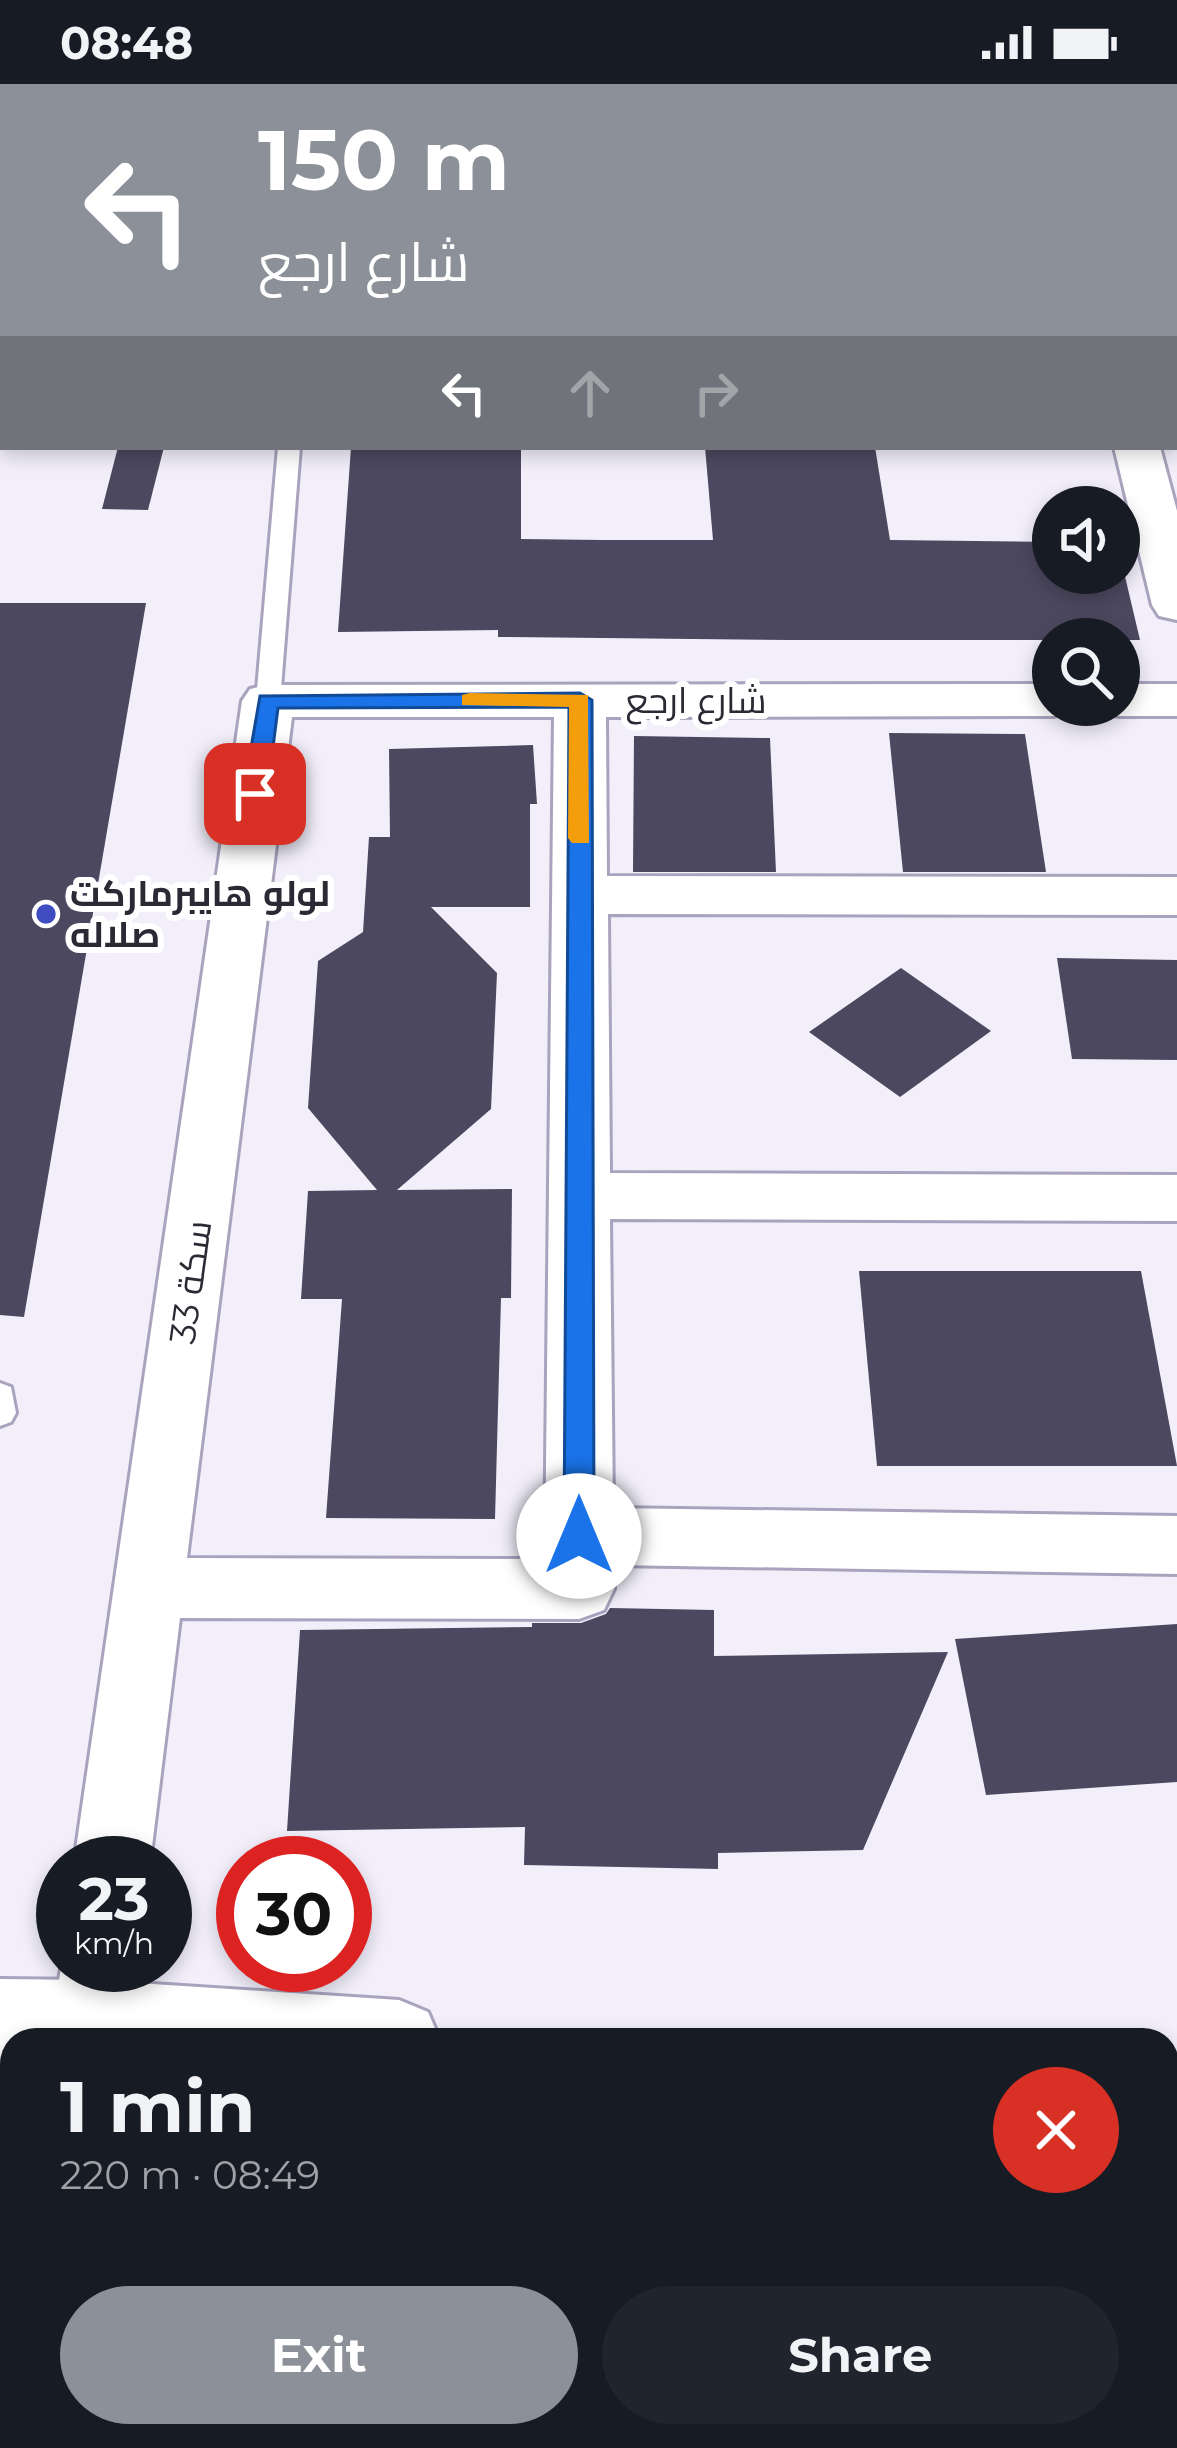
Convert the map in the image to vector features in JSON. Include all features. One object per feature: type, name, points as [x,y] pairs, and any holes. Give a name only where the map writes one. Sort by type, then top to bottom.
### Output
[{"type":"street","points":[[1138,450],[1177,605]]},
{"type":"street","points":[[149,1588],[579,1589],[580,700]]},
{"type":"street","name":"شارع ارجع","points":[[268,701],[1032,700]]},
{"type":"street","points":[[1140,700],[1177,700]]},
{"type":"street","name":"سكة 33","points":[[116,1836],[268,701]]},
{"type":"street","points":[[580,896],[1177,896]]},
{"type":"street","points":[[580,1196],[1177,1198]]},
{"type":"street","points":[[579,1536],[1177,1544]]},
{"type":"street","points":[[0,2019],[95,1992],[323,2028]]},
{"type":"lane","points":[[268,701],[289,450]]},
{"type":"lane","points":[[0,1396],[0,1413]]},
{"type":"building","points":[[117,450],[163,450],[148,510],[102,509]]},
{"type":"building","points":[[351,450],[521,450],[521,539],[713,540],[705,450],[875,450],[890,540],[1032,542],[1032,594],[1129,594],[1135,618],[1032,618],[1032,640],[498,637],[498,630],[338,632]]},
{"type":"building","name":"لولو هايبرماركت صلاله","points":[[0,603],[146,603],[24,1317],[0,1315]]},
{"type":"building","points":[[889,733],[1025,734],[1046,872],[903,872]]},
{"type":"building","points":[[634,736],[770,738],[776,872],[633,872]]},
{"type":"building","points":[[533,745],[537,804],[530,804],[530,907],[431,907],[497,973],[491,1109],[397,1190],[512,1189],[511,1298],[501,1298],[495,1519],[326,1518],[342,1299],[301,1299],[308,1191],[377,1190],[308,1108],[318,961],[363,932],[369,837],[390,837],[389,749]]},
{"type":"building","points":[[1057,958],[1177,960],[1177,1060],[1072,1059]]},
{"type":"building","points":[[901,968],[991,1031],[900,1097],[809,1032]]},
{"type":"building","points":[[859,1271],[1141,1271],[1177,1466],[877,1466]]},
{"type":"building","points":[[610,1608],[714,1610],[714,1656],[948,1652],[863,1850],[718,1853],[718,1869],[524,1865],[525,1827],[287,1831],[300,1630],[532,1627],[532,1623],[581,1623]]},
{"type":"building","points":[[1177,1624],[1177,1782],[986,1795],[955,1639]]},
{"type":"slow traffic","points":[[470,700],[580,700],[580,838]]},
{"type":"place","name":"لولو هايبرماركت صلاله","points":[[46,914]]},
{"type":"route","points":[[255,794],[268,701],[580,700],[579,1536]]}]
